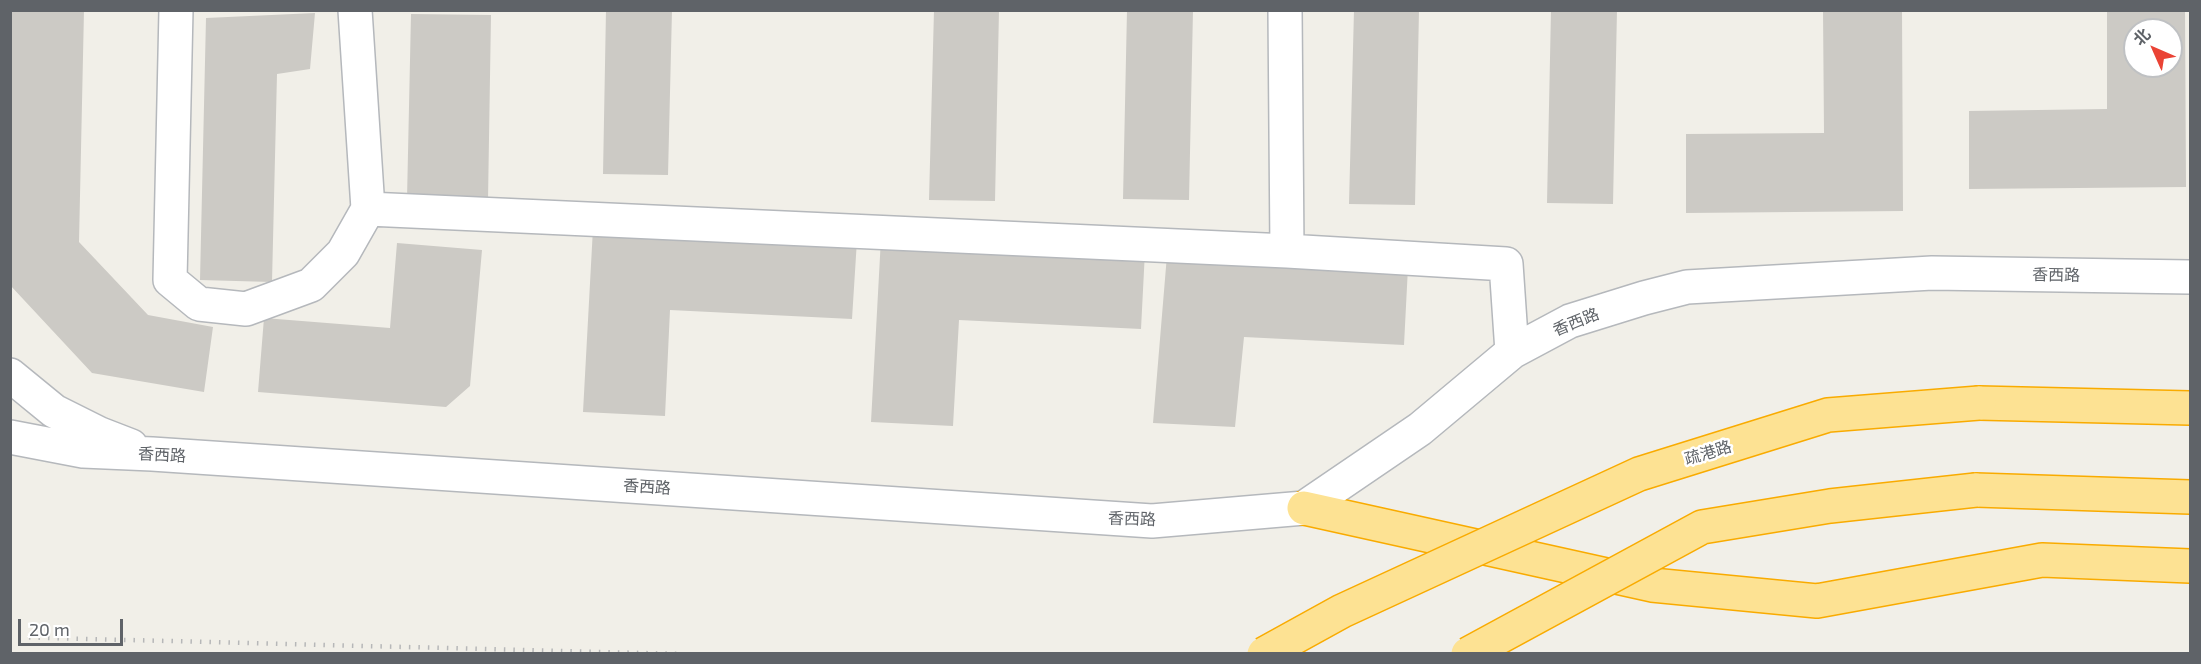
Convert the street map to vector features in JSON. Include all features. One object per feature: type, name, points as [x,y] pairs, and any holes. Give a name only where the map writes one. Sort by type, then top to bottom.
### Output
[{"type":"highway","name":"疏港路","points":[[1264,654],[1342,611],[1639,474],[1828,415],[1979,404],[2190,408]]},
{"type":"highway","points":[[1468,654],[1702,527],[1830,506],[1976,490],[2190,497]]},
{"type":"highway","points":[[1304,508],[1652,585],[1817,601],[2042,560],[2190,566]]},
{"type":"street","points":[[176,10],[170,280],[199,304],[246,309],[311,285],[343,253],[368,209],[354,10]]},
{"type":"street","points":[[1285,10],[1287,251]]},
{"type":"street","points":[[368,209],[1287,251],[1506,264],[1512,352]]},
{"type":"street","name":"香西路","points":[[10,437],[84,452],[152,454],[1152,522],[1304,508],[1420,429],[1512,352],[1570,321],[1687,287],[1932,273],[2190,277]]},
{"type":"street","points":[[10,375],[54,411],[100,434],[152,454]]},
{"type":"building","points":[[10,10],[84,10],[79,242],[148,315],[213,327],[204,392],[92,373],[10,285]]},
{"type":"building","points":[[606,10],[672,10],[668,175],[603,174]]},
{"type":"building","points":[[934,10],[999,10],[995,201],[929,200]]},
{"type":"building","points":[[1127,10],[1193,10],[1189,200],[1123,199]]},
{"type":"building","points":[[1354,10],[1419,10],[1415,205],[1349,204]]},
{"type":"building","points":[[1551,10],[1617,10],[1613,204],[1547,203]]},
{"type":"building","points":[[1823,10],[1902,10],[1903,211],[1686,213],[1686,134],[1824,133]]},
{"type":"building","points":[[2107,10],[2185,10],[2186,187],[1969,189],[1969,111],[2107,109]]},
{"type":"building","points":[[315,13],[310,69],[277,74],[272,282],[200,280],[206,18]]},
{"type":"building","points":[[411,14],[491,15],[488,200],[407,199]]},
{"type":"building","points":[[593,228],[857,240],[852,319],[670,310],[665,416],[583,412]]},
{"type":"building","points":[[881,238],[1145,251],[1141,329],[959,320],[953,426],[871,422]]},
{"type":"building","points":[[397,243],[482,250],[470,386],[446,407],[258,392],[264,318],[390,328]]},
{"type":"building","points":[[1167,255],[1408,267],[1404,345],[1244,337],[1235,427],[1153,423]]},
{"type":"railway","points":[[10,637],[682,654]]}]
